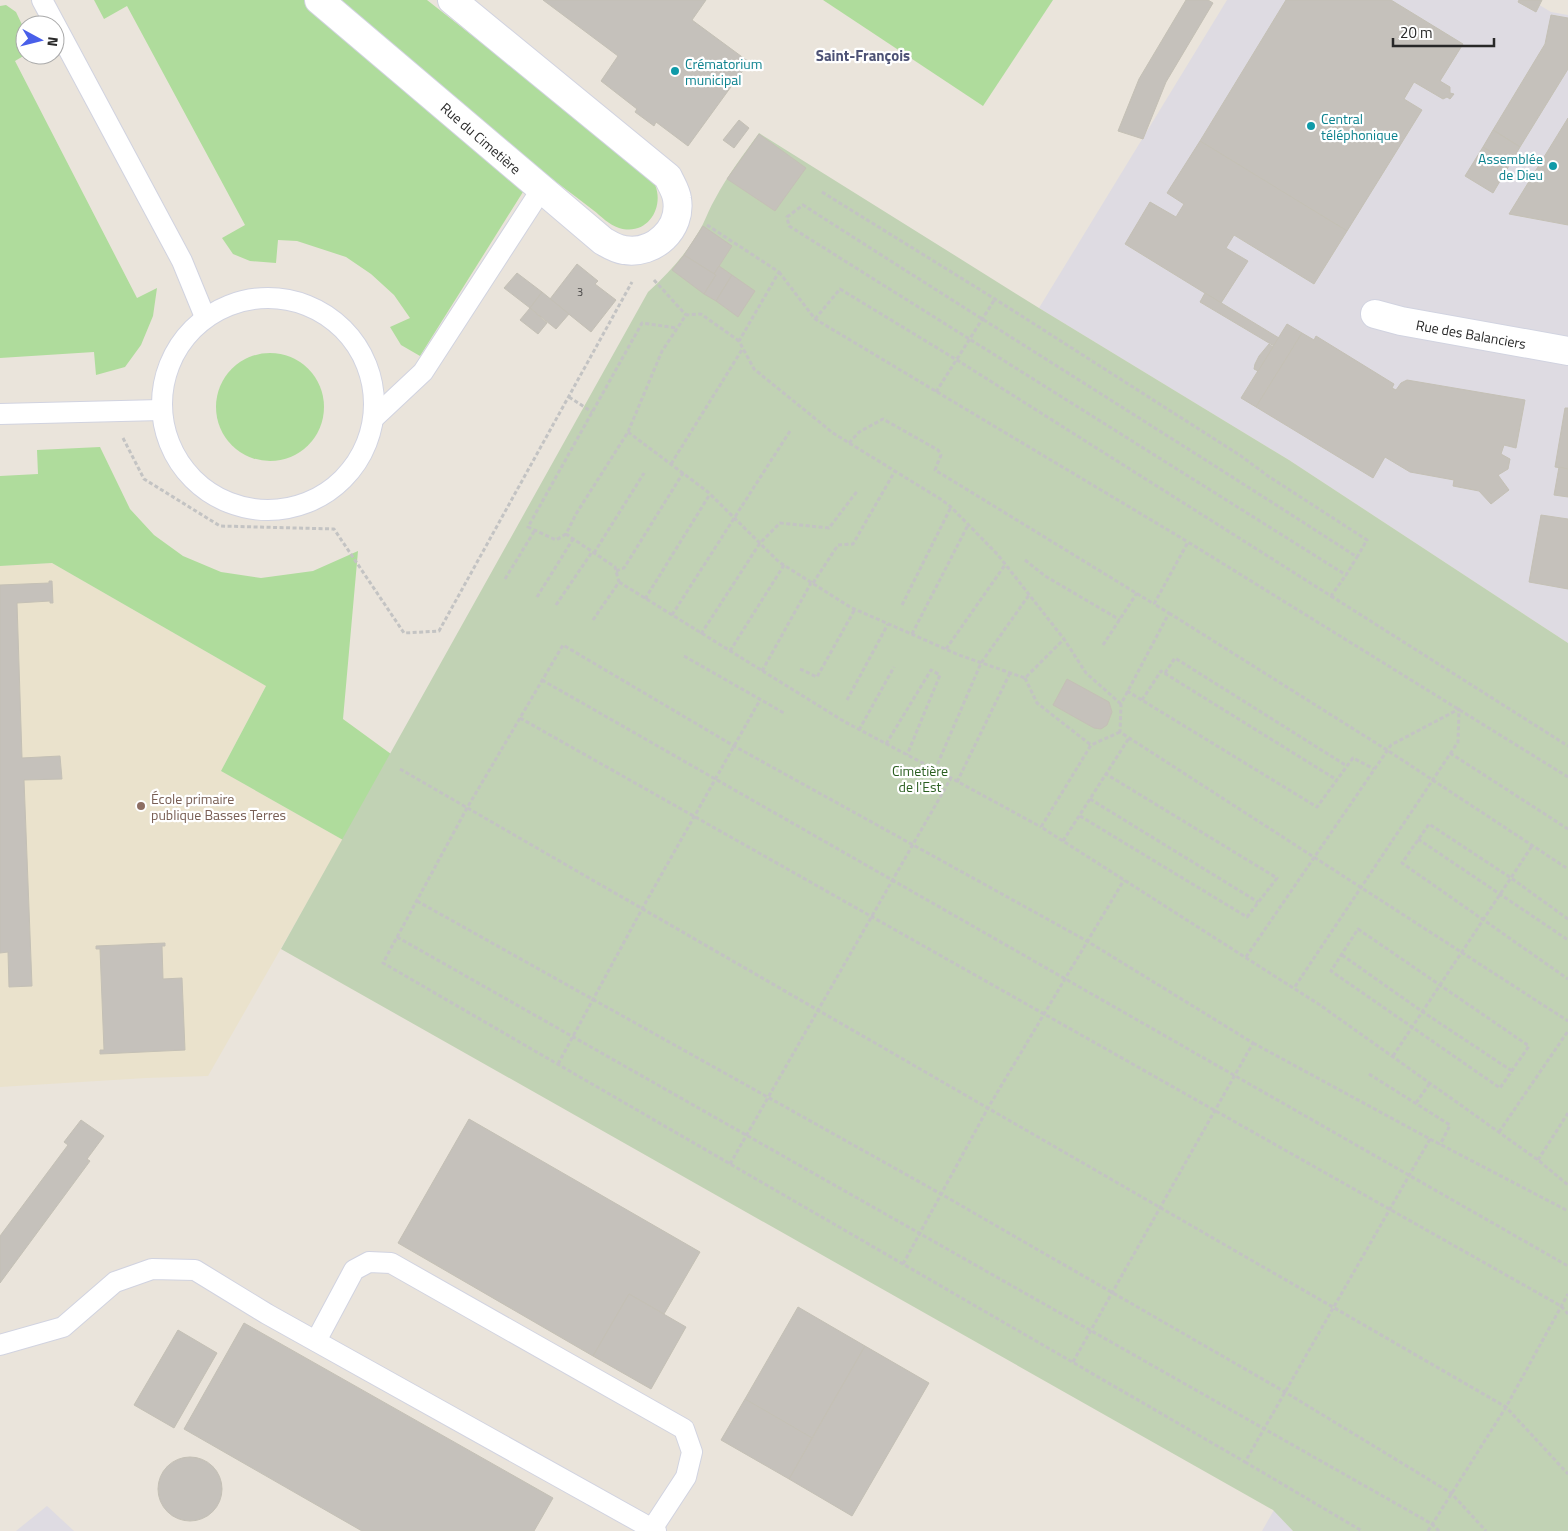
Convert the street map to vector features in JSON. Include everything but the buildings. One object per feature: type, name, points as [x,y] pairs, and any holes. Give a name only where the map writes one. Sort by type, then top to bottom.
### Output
[{"type":"street","name":"Rue du Cimetière","points":[[320,0],[541,190],[613,247],[625,251],[639,250],[654,246],[664,239],[676,218],[678,206],[675,190],[668,177],[452,0]]},
{"type":"street","name":"Rue des Balanciers","points":[[1375,314],[1401,321],[1568,351]]},
{"type":"lane","points":[[42,0],[182,261],[205,317]]},
{"type":"lane","points":[[375,417],[423,372],[541,190]]},
{"type":"lane","points":[[272,296],[307,303],[337,321],[360,348],[373,382],[375,417],[364,451],[345,479],[316,500],[282,510],[247,509],[215,497],[187,474],[169,445],[161,410],[165,375],[180,342],[205,317],[237,301],[272,296]]},
{"type":"lane","points":[[0,414],[161,410]]},
{"type":"lane","points":[[0,1345],[64,1327],[116,1282],[152,1269],[195,1270],[316,1341],[654,1530],[686,1477],[692,1452],[684,1429],[391,1262],[369,1262],[354,1270],[316,1341]]},
{"type":"path","points":[[822,192],[996,299],[1241,456],[1268,476],[1366,540],[1346,575],[1331,596]]},
{"type":"path","points":[[1346,575],[789,226],[787,217],[803,205],[1357,556]]},
{"type":"path","points":[[700,221],[779,272],[815,319],[1188,542],[1568,777]]},
{"type":"path","points":[[740,341],[779,272]]},
{"type":"path","points":[[109,411],[144,479],[220,526],[334,529],[404,633],[439,631],[633,280]]},
{"type":"path","points":[[654,280],[686,315]]},
{"type":"path","points":[[815,319],[840,289],[957,360],[1568,746]]},
{"type":"path","points":[[936,392],[996,299]]},
{"type":"path","points":[[686,315],[701,314],[740,341],[754,370],[833,433],[951,507],[1005,564],[1064,639],[1086,673],[1121,704]]},
{"type":"path","points":[[677,328],[642,324],[528,527],[556,540],[566,534],[576,514],[628,432],[662,352],[686,315]]},
{"type":"path","points":[[670,464],[743,348]]},
{"type":"path","points":[[569,397],[592,412]]},
{"type":"path","points":[[849,443],[859,432],[883,419],[938,450],[941,456],[935,470],[1137,593],[1387,750],[1568,869]]},
{"type":"path","points":[[672,615],[790,431]]},
{"type":"path","points":[[628,432],[710,494],[784,565],[855,609],[946,649],[1025,678],[1037,703],[1091,745]]},
{"type":"path","points":[[762,671],[812,583],[838,545],[853,544],[896,471]]},
{"type":"path","points":[[556,605],[644,473]]},
{"type":"path","points":[[616,571],[624,568],[684,474]]},
{"type":"path","points":[[701,634],[760,543],[780,523],[829,528],[858,490]]},
{"type":"path","points":[[645,599],[710,494]]},
{"type":"path","points":[[902,605],[951,507]]},
{"type":"path","points":[[912,634],[968,525]]},
{"type":"path","points":[[506,579],[535,530]]},
{"type":"path","points":[[566,534],[615,567],[618,582],[594,620]]},
{"type":"path","points":[[537,597],[573,539]]},
{"type":"path","points":[[1154,604],[1188,542]]},
{"type":"path","points":[[1025,560],[1045,576],[1120,620]]},
{"type":"path","points":[[946,649],[1005,564]]},
{"type":"path","points":[[730,651],[784,565]]},
{"type":"path","points":[[618,582],[859,730],[1041,827],[1246,957],[1320,1004],[1538,1160],[1568,1185]]},
{"type":"path","points":[[1103,645],[1137,593]]},
{"type":"path","points":[[935,770],[981,663],[1030,595]]},
{"type":"path","points":[[800,669],[817,677],[855,609]]},
{"type":"path","points":[[1120,732],[1121,704],[1168,613]]},
{"type":"path","points":[[847,700],[888,624]]},
{"type":"path","points":[[1025,678],[1064,639]]},
{"type":"path","points":[[1362,1531],[383,963],[467,808],[562,645],[734,746],[1087,941],[1252,1043],[1568,1211]]},
{"type":"path","points":[[684,656],[784,713]]},
{"type":"path","points":[[1165,673],[1175,658],[1347,766]]},
{"type":"path","points":[[859,730],[894,667]]},
{"type":"path","points":[[886,744],[931,670],[940,675],[906,755]]},
{"type":"path","points":[[1142,700],[1161,671],[1337,780]]},
{"type":"path","points":[[957,782],[1010,673]]},
{"type":"path","points":[[542,680],[1568,1266]]},
{"type":"path","points":[[1127,691],[1317,807],[1353,758],[1374,770]]},
{"type":"path","points":[[558,1064],[642,909],[760,700]]},
{"type":"path","points":[[1246,957],[1391,744],[1459,710]]},
{"type":"path","points":[[1294,988],[1458,742],[1459,710]]},
{"type":"path","points":[[520,718],[1561,1306],[1568,1314]]},
{"type":"path","points":[[1041,827],[1091,745],[1120,732]]},
{"type":"path","points":[[1120,732],[1568,1021]]},
{"type":"path","points":[[1063,841],[1129,738]]},
{"type":"path","points":[[1450,753],[1568,829]]},
{"type":"path","points":[[400,769],[1506,1407],[1568,1474]]},
{"type":"path","points":[[1080,816],[1247,917],[1277,878],[1106,774]]},
{"type":"path","points":[[730,1164],[951,778]]},
{"type":"path","points":[[1090,799],[1258,902]]},
{"type":"path","points":[[1568,919],[1511,878],[1429,824],[1402,863],[1568,979]]},
{"type":"path","points":[[1418,839],[1568,940]]},
{"type":"path","points":[[1393,1056],[1532,846]]},
{"type":"path","points":[[902,1264],[988,1108],[1124,880]]},
{"type":"path","points":[[417,901],[941,1194],[1285,1392],[1452,1494],[1486,1531]]},
{"type":"path","points":[[1358,929],[1441,985],[1529,1046],[1500,1088],[1331,971],[1358,929]]},
{"type":"path","points":[[397,937],[1432,1524],[1439,1531]]},
{"type":"path","points":[[1342,955],[1512,1071]]},
{"type":"path","points":[[1499,1132],[1568,1031]]},
{"type":"path","points":[[1073,1362],[1252,1043]]},
{"type":"path","points":[[1369,1074],[1450,1125],[1440,1144]]},
{"type":"path","points":[[1416,1103],[1430,1083]]},
{"type":"path","points":[[1538,1160],[1568,1113]]},
{"type":"path","points":[[1245,1462],[1430,1139]]},
{"type":"path","points":[[1428,1531],[1506,1407],[1568,1294]]},
{"type":"shaded area","points":[[1227,0],[1531,0],[1551,12],[1568,15],[1568,643],[1289,460],[1039,308]]},
{"type":"shaded area","name":"École primaire publique Basses Terres","points":[[52,563],[266,686],[221,771],[343,840],[208,1076],[0,1087],[0,566]]},
{"type":"shaded area","points":[[47,1506],[74,1531],[16,1531]]},
{"type":"shaded area","points":[[1274,1510],[1293,1531],[1262,1531]]},
{"type":"green space","points":[[94,0],[427,0],[648,174],[654,183],[657,194],[657,204],[654,213],[641,227],[631,229],[615,227],[538,168],[420,356],[401,345],[390,327],[410,318],[394,295],[371,274],[346,257],[297,241],[278,240],[276,263],[250,261],[233,254],[222,238],[245,225],[127,6],[104,19]]},
{"type":"green space","points":[[823,0],[1053,0],[983,106]]},
{"type":"green space","points":[[6,5],[17,15],[15,15],[15,65],[17,65],[137,298],[157,288],[153,316],[141,345],[125,367],[96,375],[94,352],[0,358],[0,6]]},
{"type":"green space","name":"Cimetière de l'Est","points":[[759,133],[1039,308],[1289,460],[1568,643],[1568,1531],[1293,1531],[1273,1510],[281,949],[648,292],[686,252],[725,182]]},
{"type":"green space","points":[[270,353],[280,354],[300,362],[308,369],[315,377],[323,397],[323,417],[315,437],[308,445],[300,452],[280,460],[270,461],[260,460],[240,452],[232,445],[225,437],[217,417],[216,407],[217,397],[225,377],[232,369],[240,362],[260,354]]},
{"type":"green space","points":[[100,447],[130,509],[154,535],[183,556],[221,572],[261,578],[313,571],[358,551],[343,719],[391,754],[343,840],[221,771],[266,686],[52,563],[0,566],[0,476],[38,474],[37,450]]},
{"type":"place","name":"Crématorium municipal","points":[[675,71]]},
{"type":"place","name":"Central téléphonique","points":[[1311,126]]},
{"type":"place","name":"Assemblée de Dieu","points":[[1553,166]]},
{"type":"place","name":"École primaire publique Basses Terres","points":[[141,806]]},
{"type":"district","name":"Saint-François","points":[[863,55]]}]
